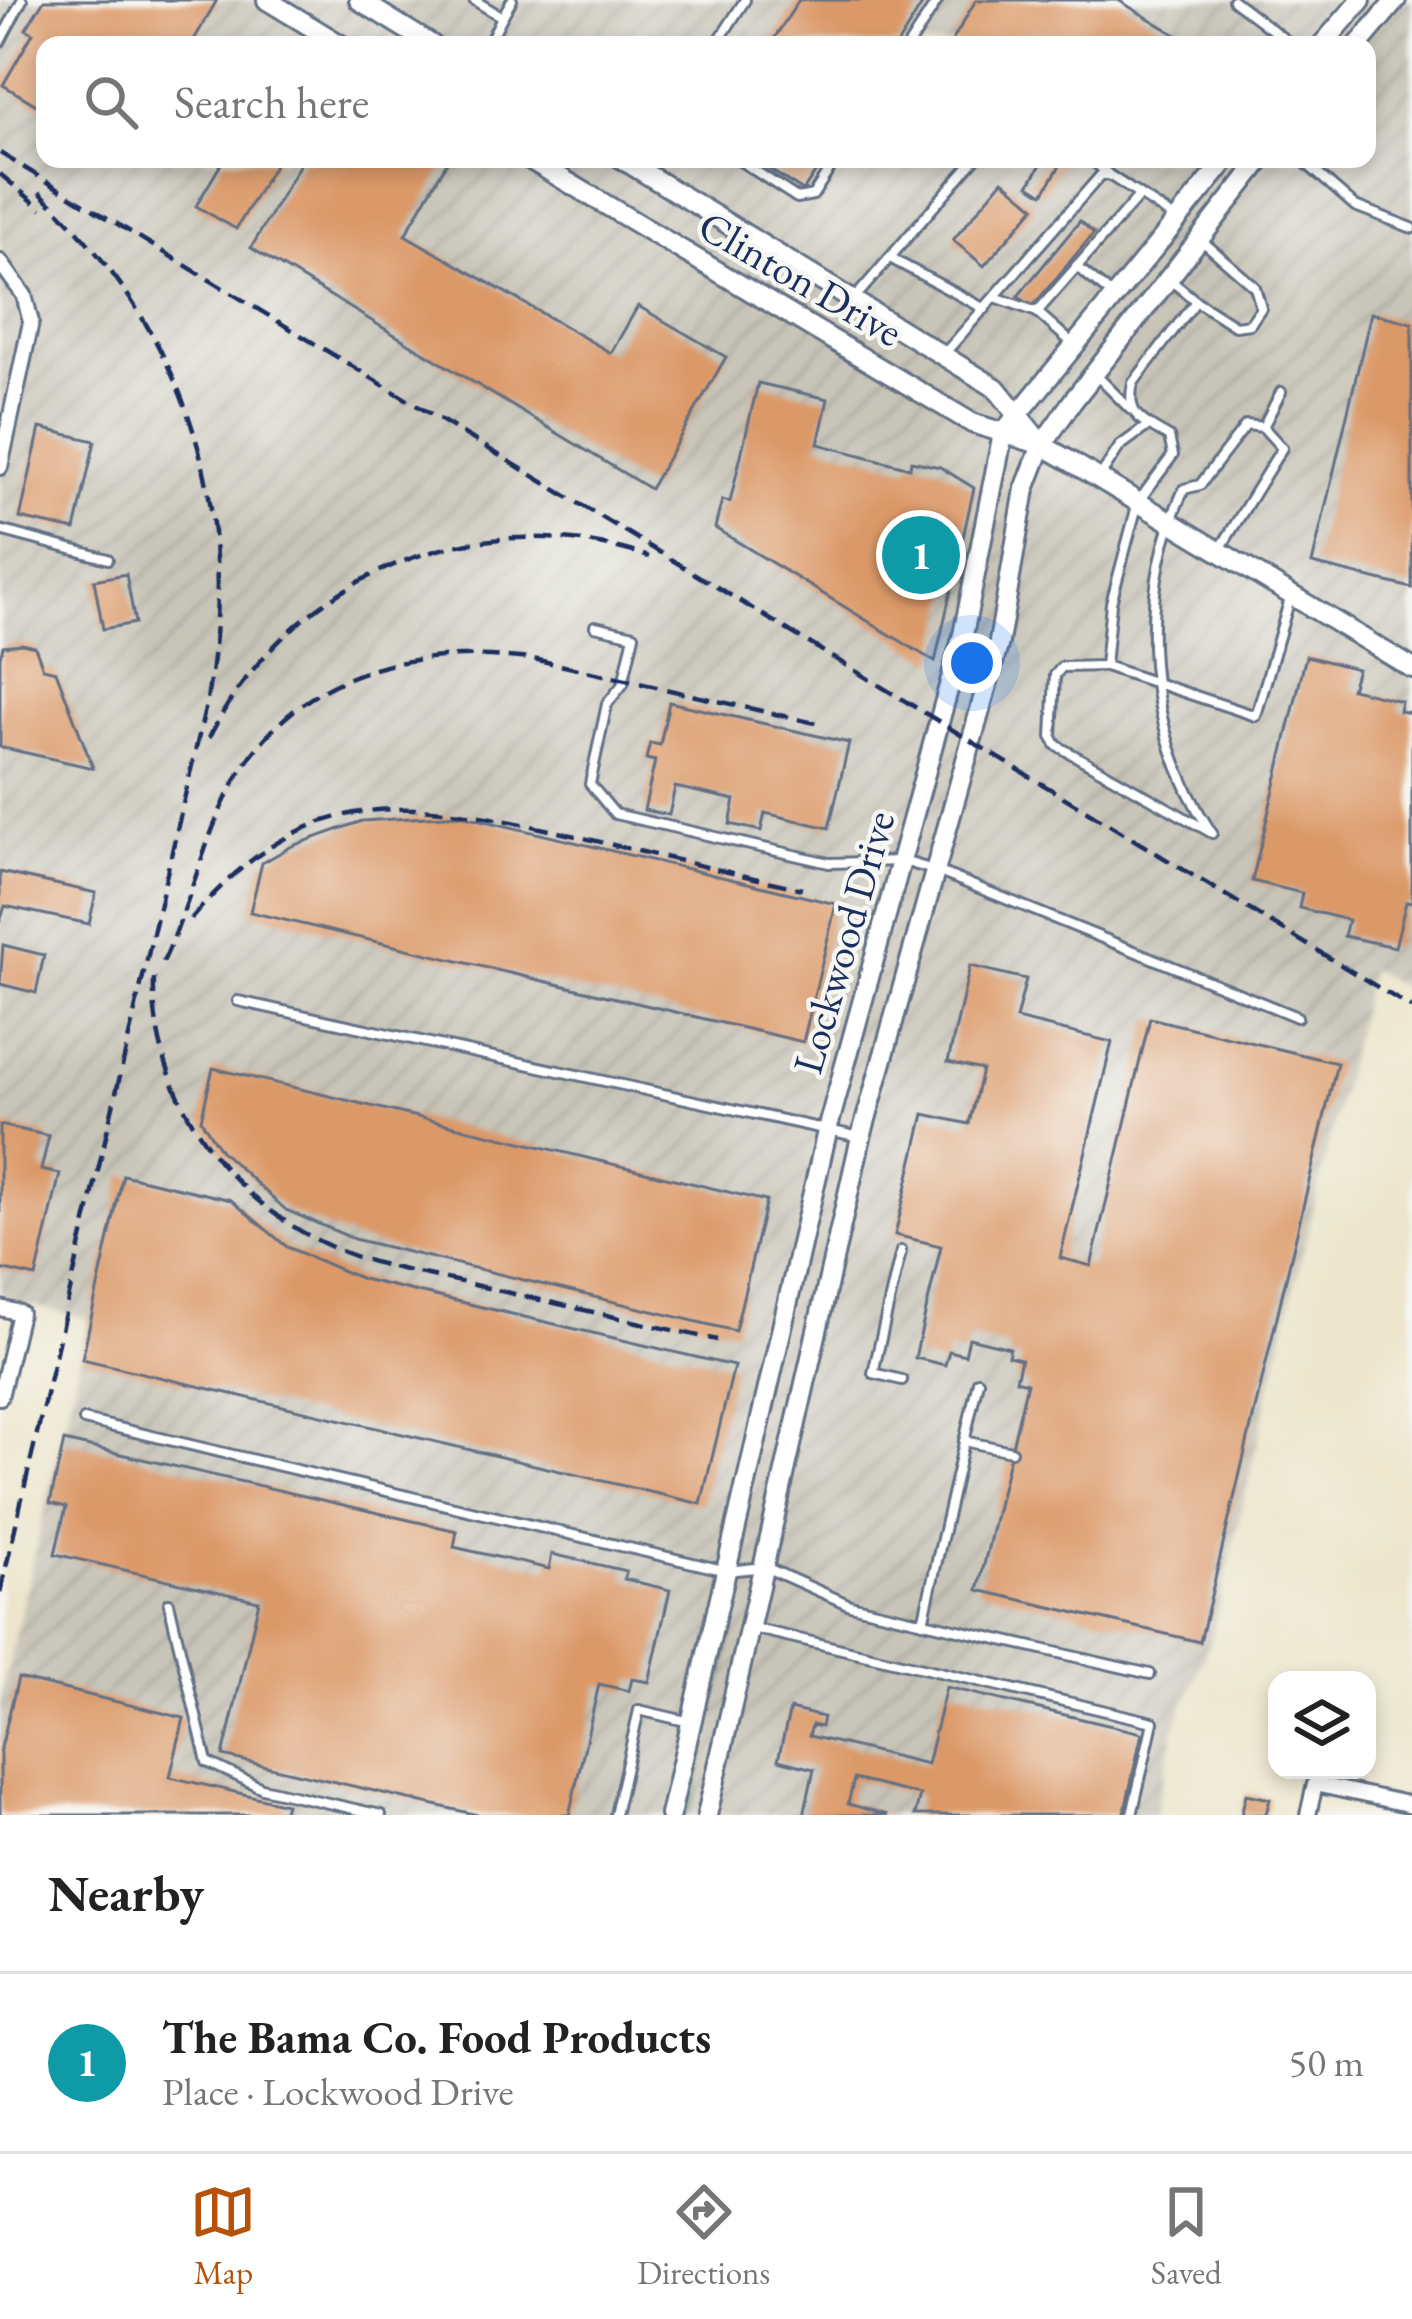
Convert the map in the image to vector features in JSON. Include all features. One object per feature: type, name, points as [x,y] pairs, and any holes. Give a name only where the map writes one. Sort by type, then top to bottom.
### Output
[{"type":"main road","points":[[267,0],[326,36]]},
{"type":"main road","points":[[359,0],[417,36]]},
{"type":"main road","points":[[1330,36],[1361,0]]},
{"type":"main road","points":[[1366,36],[1396,0]]},
{"type":"main road","name":"Clinton Drive","points":[[544,168],[972,423],[1042,446],[1098,478],[1412,668]]},
{"type":"main road","name":"Clinton Drive","points":[[644,168],[996,388],[1042,446]]},
{"type":"main road","name":"Lockwood Drive","points":[[670,1815],[828,1127],[963,635],[1003,433],[1218,168]]},
{"type":"main road","name":"Lockwood Drive","points":[[707,1815],[861,1137],[999,642],[1025,489],[1042,446],[1255,168]]},
{"type":"main road","points":[[1176,219],[1200,238]]},
{"type":"main road","points":[[692,1723],[727,1732]]},
{"type":"street","points":[[0,262],[30,309],[28,350],[0,466]]},
{"type":"street","points":[[0,1308],[20,1312],[0,1397]]},
{"type":"street","points":[[1308,1815],[1315,1784],[1412,1804]]},
{"type":"lane","points":[[0,42],[22,0]]},
{"type":"lane","points":[[474,0],[502,17]]},
{"type":"lane","points":[[492,36],[512,0]]},
{"type":"lane","points":[[722,36],[745,0]]},
{"type":"lane","points":[[915,36],[938,0]]},
{"type":"lane","points":[[1233,0],[1280,36]]},
{"type":"lane","points":[[750,168],[797,198],[813,195],[830,168]]},
{"type":"lane","points":[[853,300],[967,168]]},
{"type":"lane","points":[[1101,168],[1176,219]]},
{"type":"lane","points":[[1311,168],[1355,206],[1412,228]]},
{"type":"lane","points":[[943,355],[1101,176],[1109,175]]},
{"type":"lane","points":[[1037,312],[1138,197]]},
{"type":"lane","points":[[1169,279],[1240,326],[1254,321],[1262,308],[1256,286],[1200,238]]},
{"type":"lane","points":[[890,258],[986,309]]},
{"type":"lane","points":[[1076,266],[1112,296]]},
{"type":"lane","points":[[995,297],[1037,312],[1073,344]]},
{"type":"lane","points":[[1131,410],[1133,383],[1196,301]]},
{"type":"lane","points":[[1095,374],[1145,427],[1169,437],[1174,447],[1170,465],[1138,502],[1111,603],[1106,666]]},
{"type":"lane","points":[[1263,427],[1281,392]]},
{"type":"lane","points":[[1219,551],[1282,448],[1263,427],[1246,425],[1200,485],[1184,489],[1170,521],[1152,667],[1154,685],[1166,733],[1212,833],[1055,745],[1055,674],[1062,668],[1106,666],[1154,685],[1261,713],[1291,595]]},
{"type":"lane","points":[[1098,478],[1120,446],[1145,427]]},
{"type":"lane","points":[[0,530],[108,559]]},
{"type":"lane","points":[[595,626],[634,635],[623,684],[607,704],[590,784],[615,814],[829,863],[903,861],[937,871],[1297,1017]]},
{"type":"lane","points":[[238,1000],[861,1137]]},
{"type":"lane","points":[[901,1251],[873,1373],[902,1379]]},
{"type":"lane","points":[[923,1622],[978,1381]]},
{"type":"lane","points":[[84,1420],[727,1571],[765,1567],[850,1605],[1150,1674]]},
{"type":"lane","points":[[964,1441],[1011,1451]]},
{"type":"lane","points":[[169,1604],[207,1762],[262,1788],[381,1815]]},
{"type":"lane","points":[[751,1628],[1153,1722],[1132,1815]]},
{"type":"lane","points":[[615,1815],[639,1710],[692,1723]]},
{"type":"shaded area","points":[[0,0],[1412,0],[1412,993],[1370,969],[1210,1641],[1175,1727],[1155,1815],[0,1815],[0,1702],[89,1319],[0,1298]]},
{"type":"green space","points":[[739,1586],[724,1671],[711,1711],[710,1693]]},
{"type":"green space","points":[[703,1746],[695,1798],[685,1815],[690,1775]]},
{"type":"building","points":[[44,0],[217,0],[196,36],[36,36],[36,105],[3,85],[33,33],[26,29]]},
{"type":"building","points":[[799,0],[925,0],[903,36],[776,36]]},
{"type":"building","points":[[976,0],[1118,0],[1178,36],[955,36]]},
{"type":"building","points":[[219,168],[273,168],[236,229],[196,206]]},
{"type":"building","points":[[298,168],[444,168],[405,235],[611,353],[638,306],[726,357],[650,489],[251,248]]},
{"type":"building","points":[[767,168],[818,168],[803,191]]},
{"type":"building","points":[[1039,168],[1059,168],[1043,194],[1029,185]]},
{"type":"building","points":[[1003,180],[1035,207],[984,266],[953,240]]},
{"type":"building","points":[[1080,221],[1094,233],[1032,307],[1018,296]]},
{"type":"building","points":[[1371,313],[1412,323],[1412,588],[1312,564]]},
{"type":"building","points":[[758,383],[828,399],[818,444],[910,468],[911,461],[940,467],[974,488],[935,662],[715,528],[722,500],[730,502]]},
{"type":"building","points":[[40,428],[95,441],[75,530],[20,518]]},
{"type":"building","points":[[126,574],[135,623],[103,629],[94,580]]},
{"type":"building","points":[[3,646],[35,647],[43,668],[56,671],[93,768],[0,747],[0,657]]},
{"type":"building","points":[[1306,656],[1357,669],[1351,689],[1401,701],[1399,711],[1412,713],[1412,903],[1406,902],[1395,947],[1344,936],[1348,920],[1299,908],[1302,893],[1252,881]]},
{"type":"building","points":[[669,702],[849,743],[829,828],[765,813],[761,831],[730,824],[735,800],[675,787],[669,815],[644,810],[655,761],[646,759],[650,743],[660,745]]},
{"type":"building","points":[[460,815],[836,904],[803,1042],[250,912],[262,863],[292,846],[362,821]]},
{"type":"building","points":[[0,872],[96,893],[89,924],[5,906],[0,921]]},
{"type":"building","points":[[3,945],[44,955],[36,993],[0,984]]},
{"type":"building","points":[[970,966],[1026,979],[1016,1019],[1112,1042],[1060,1258],[1091,1266],[1150,1018],[1337,1063],[1200,1642],[978,1590],[1027,1383],[1016,1380],[1021,1359],[1008,1356],[1010,1348],[969,1338],[965,1355],[949,1351],[945,1365],[915,1358],[941,1246],[895,1235],[924,1114],[969,1124],[982,1070],[948,1062]]},
{"type":"building","points":[[213,1068],[766,1201],[735,1331],[354,1239],[286,1210],[221,1151],[201,1120]]},
{"type":"building","points":[[0,1125],[49,1136],[41,1170],[60,1174],[36,1277],[0,1269]]},
{"type":"building","points":[[123,1175],[231,1200],[287,1247],[362,1279],[734,1366],[701,1504],[82,1359]]},
{"type":"building","points":[[64,1441],[457,1531],[454,1547],[549,1569],[552,1554],[626,1571],[624,1579],[670,1590],[649,1682],[632,1679],[629,1691],[599,1684],[569,1815],[478,1815],[223,1756],[259,1601],[55,1554],[66,1507],[50,1503]]},
{"type":"building","points":[[18,1678],[184,1718],[170,1777],[286,1804],[283,1815],[0,1815],[0,1752]]},
{"type":"building","points":[[946,1687],[1142,1733],[1124,1815],[915,1815],[920,1795],[854,1779],[848,1804],[888,1815],[804,1815],[814,1769],[778,1760],[790,1709],[823,1717],[821,1727],[812,1725],[809,1736],[927,1764]]},
{"type":"building","points":[[1246,1794],[1270,1799],[1266,1814],[1241,1815]]},
{"type":"railway","points":[[0,153],[1412,1008]]},
{"type":"railway","points":[[0,174],[42,209]]},
{"type":"railway","points":[[0,1593],[206,705],[215,630],[216,558],[208,488],[190,422],[164,358],[129,298],[86,240],[33,186]]},
{"type":"railway","points":[[209,738],[244,681],[288,633],[338,594],[395,565],[456,546],[519,538],[584,541],[649,557]]},
{"type":"railway","points":[[163,962],[220,812],[244,766],[271,731],[302,704],[374,669],[454,656],[538,660],[819,724]]},
{"type":"railway","points":[[191,919],[235,873],[279,841],[324,821],[369,811],[467,814],[802,889]]},
{"type":"railway","points":[[154,978],[156,1020],[181,1101],[229,1172],[294,1227],[332,1247],[384,1265],[717,1340]]},
{"type":"place","name":"The Bama Co. Food Products","points":[[921,555]]}]
